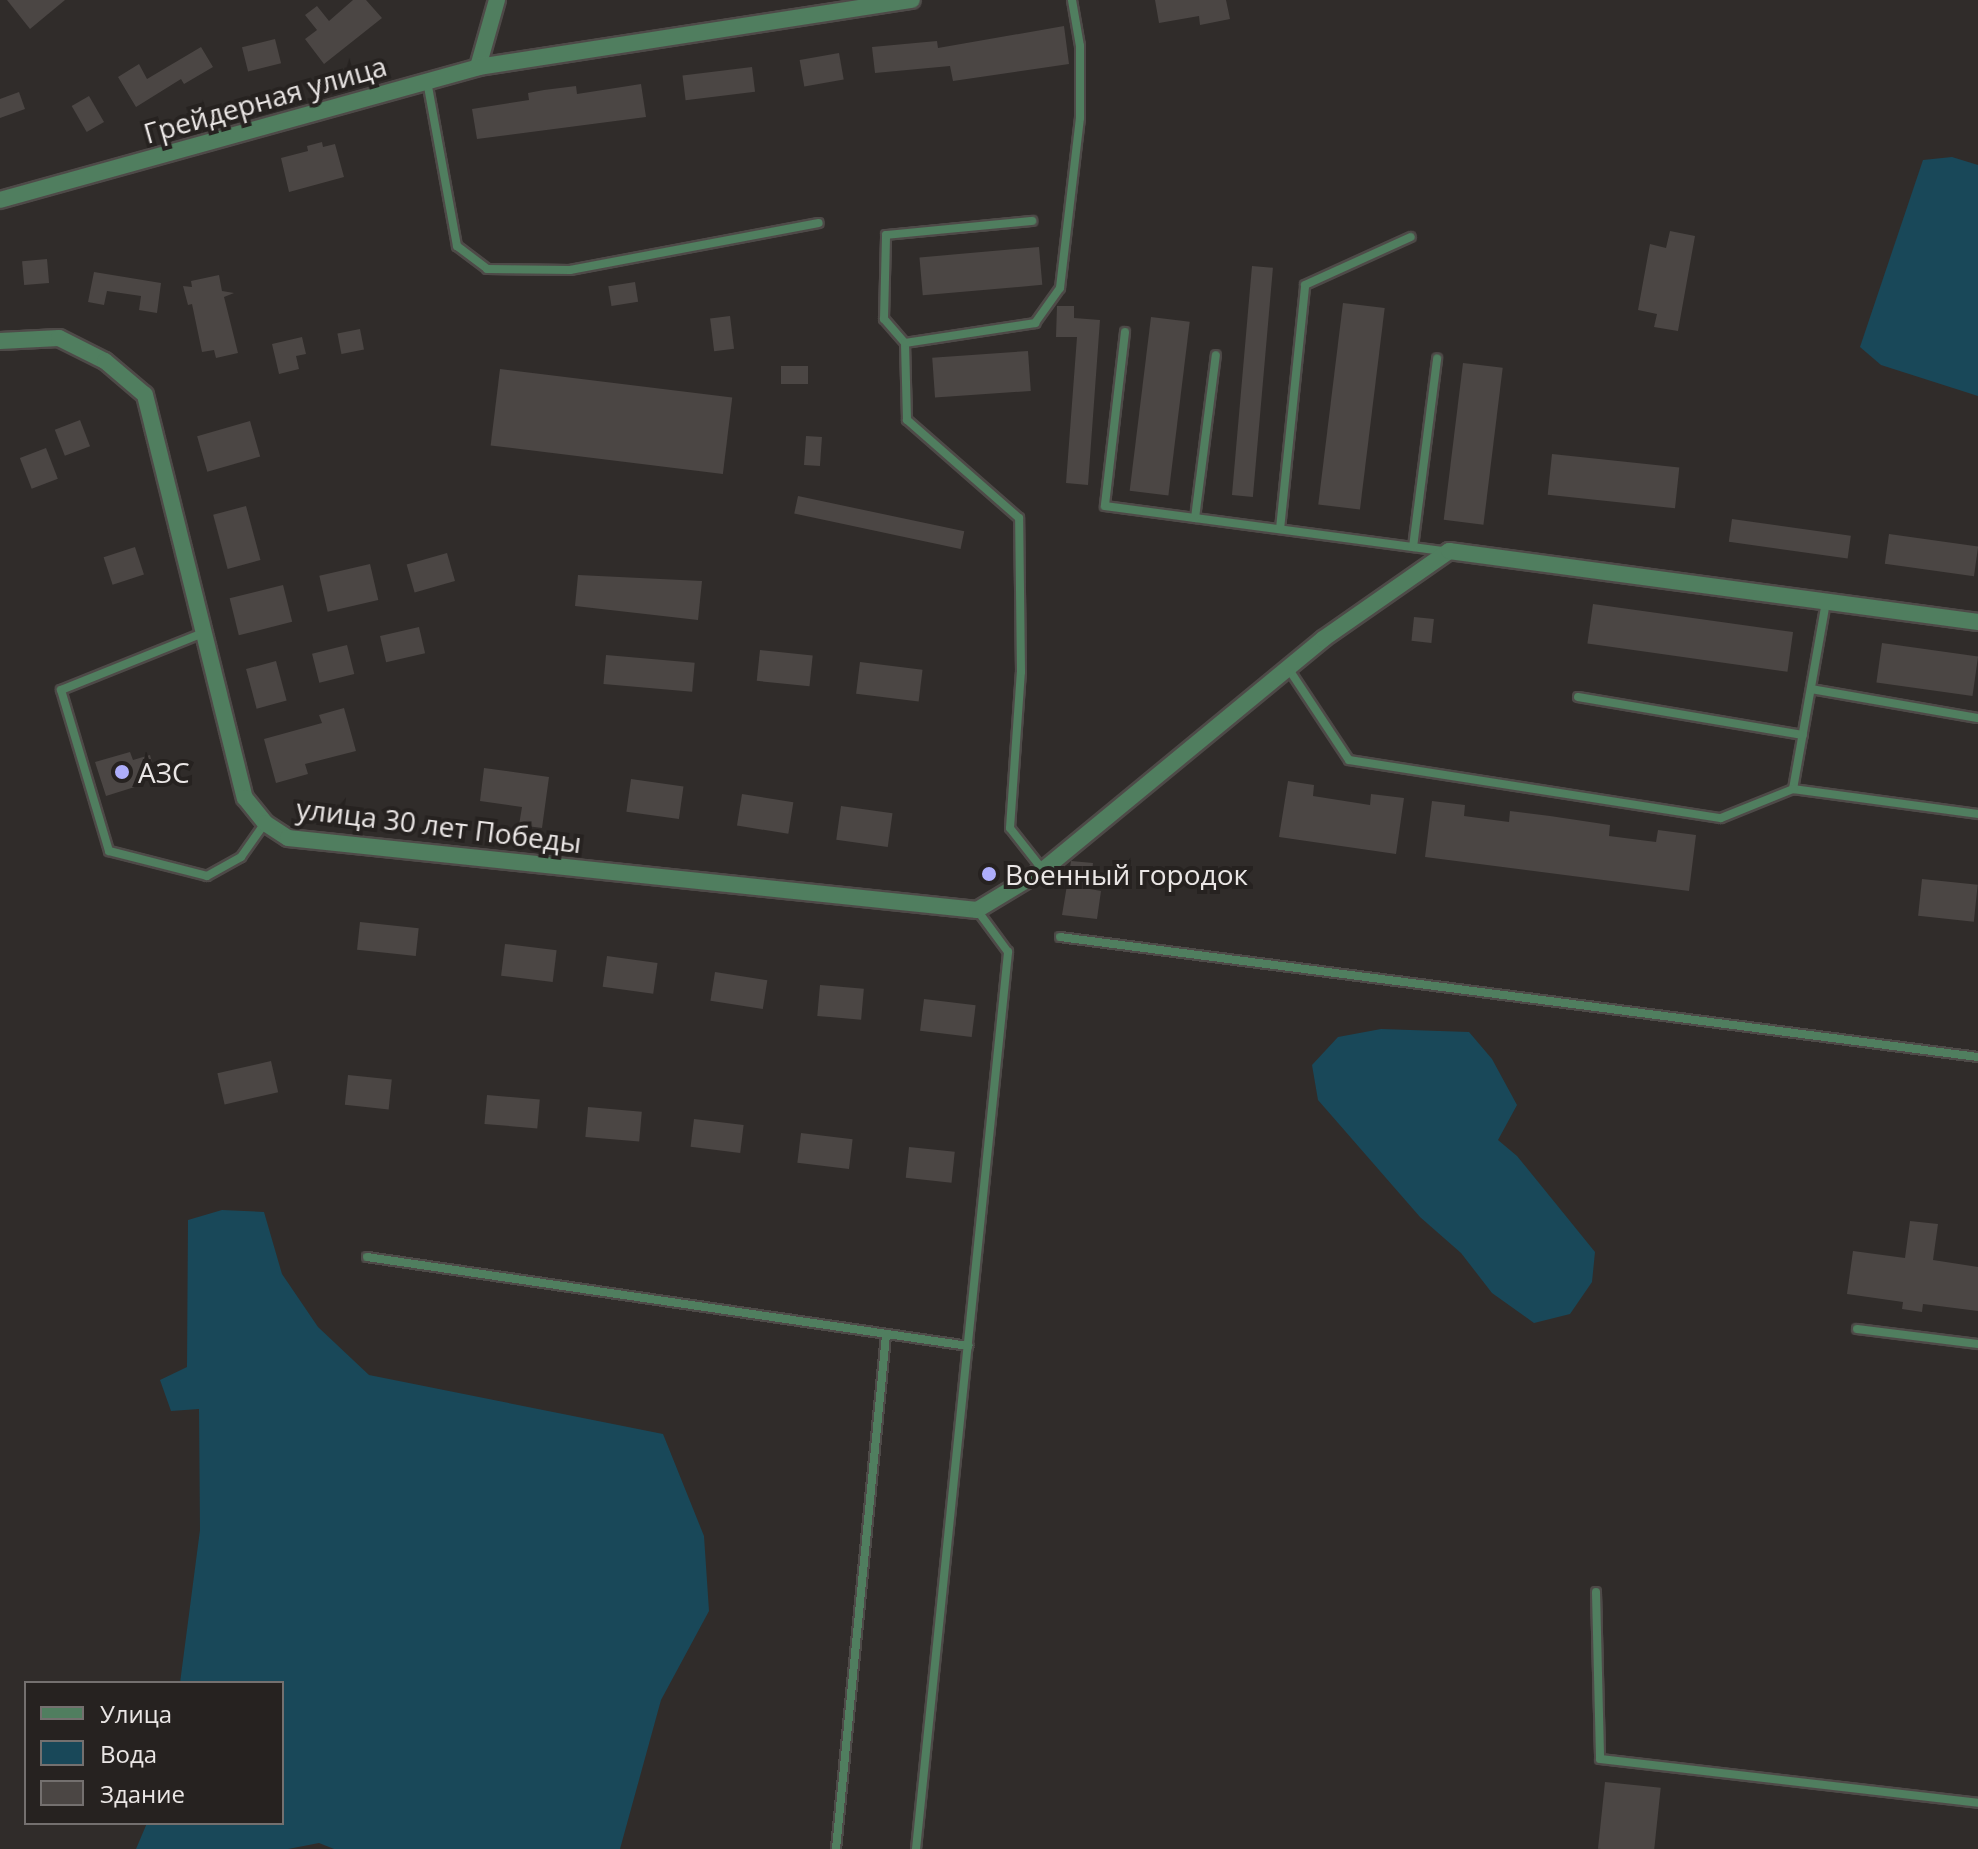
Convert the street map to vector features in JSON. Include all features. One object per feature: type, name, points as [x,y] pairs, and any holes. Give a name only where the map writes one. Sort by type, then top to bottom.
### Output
[{"type":"street","points":[[478,67],[497,0]]},
{"type":"street","name":"Грейдерная улица","points":[[0,200],[478,67],[817,7],[912,0]]},
{"type":"street","name":"улица 30 лет Победы","points":[[0,341],[59,338],[105,361],[145,395],[245,798],[265,823],[288,838],[977,910]]},
{"type":"street","points":[[977,910],[1043,870],[1288,668],[1449,551],[1978,622]]},
{"type":"lane","points":[[905,343],[1035,323],[1060,288],[1080,118],[1080,46],[1072,0]]},
{"type":"lane","points":[[427,80],[457,246],[487,269],[570,270],[819,223]]},
{"type":"lane","points":[[1032,221],[886,235],[884,319],[905,343],[907,420],[1019,518],[1021,672],[1010,828],[1043,870]]},
{"type":"lane","points":[[1280,529],[1305,285],[1411,237]]},
{"type":"lane","points":[[1125,332],[1105,506],[1449,551]]},
{"type":"lane","points":[[1195,518],[1216,355]]},
{"type":"lane","points":[[1413,547],[1437,359]]},
{"type":"lane","points":[[1793,789],[1826,602]]},
{"type":"lane","points":[[204,633],[61,690],[109,851],[207,876],[241,857],[265,823]]},
{"type":"lane","points":[[1288,668],[1349,760],[1721,818],[1793,789],[1978,814]]},
{"type":"lane","points":[[1811,689],[1978,718]]},
{"type":"lane","points":[[1578,697],[1803,735]]},
{"type":"lane","points":[[916,1849],[1008,952],[977,910]]},
{"type":"lane","points":[[1060,937],[1978,1057]]},
{"type":"lane","points":[[367,1257],[968,1346]]},
{"type":"lane","points":[[1857,1329],[1978,1344]]},
{"type":"lane","points":[[836,1849],[886,1335]]},
{"type":"lane","points":[[1596,1592],[1600,1759],[1978,1803]]},
{"type":"water","points":[[1952,157],[1978,165],[1978,396],[1881,365],[1860,347],[1923,160]]},
{"type":"water","points":[[1381,1029],[1469,1032],[1492,1059],[1517,1105],[1498,1140],[1517,1156],[1595,1252],[1592,1282],[1570,1314],[1534,1323],[1492,1293],[1461,1253],[1420,1217],[1318,1100],[1312,1065],[1338,1037]]},
{"type":"water","points":[[222,1210],[264,1212],[282,1274],[318,1327],[369,1375],[663,1434],[704,1536],[709,1611],[661,1700],[620,1849],[334,1849],[319,1843],[288,1849],[136,1849],[146,1825],[284,1825],[284,1681],[180,1681],[200,1530],[199,1409],[171,1411],[160,1380],[187,1367],[188,1220]]},
{"type":"building","points":[[7,0],[65,0],[30,29]]},
{"type":"building","points":[[353,0],[366,0],[382,18],[324,64],[305,39],[317,30],[305,15],[317,6],[329,21]]},
{"type":"building","points":[[1155,0],[1226,0],[1230,19],[1200,25],[1199,16],[1159,23]]},
{"type":"building","points":[[1064,26],[1069,64],[953,81],[950,66],[875,73],[872,47],[937,41],[938,48]]},
{"type":"building","points":[[275,39],[281,63],[248,71],[242,47]]},
{"type":"building","points":[[201,47],[213,67],[184,84],[181,79],[136,107],[118,77],[139,64],[147,79]]},
{"type":"building","points":[[839,53],[844,80],[804,87],[800,60]]},
{"type":"building","points":[[752,67],[755,92],[686,100],[683,76]]},
{"type":"building","points":[[641,84],[646,117],[477,139],[472,109],[529,100],[528,93],[544,90],[576,86],[577,94]]},
{"type":"building","points":[[19,92],[25,109],[0,118],[0,99]]},
{"type":"building","points":[[89,96],[104,122],[87,132],[72,106]]},
{"type":"building","points":[[322,142],[323,147],[335,144],[344,177],[289,192],[281,158],[308,151],[307,146]]},
{"type":"building","points":[[1670,231],[1695,236],[1678,331],[1654,327],[1657,314],[1638,310],[1650,244],[1666,248]]},
{"type":"building","points":[[1039,247],[1042,285],[923,295],[919,257]]},
{"type":"building","points":[[47,259],[49,283],[24,285],[22,261]]},
{"type":"building","points":[[1252,266],[1273,268],[1253,497],[1232,495]]},
{"type":"building","points":[[94,272],[161,283],[157,313],[139,310],[141,296],[107,291],[104,305],[88,302]]},
{"type":"building","points":[[219,275],[222,291],[234,293],[224,297],[238,353],[216,358],[214,350],[202,352],[192,304],[188,305],[183,286],[192,287],[191,281]]},
{"type":"building","points":[[635,282],[638,302],[611,306],[608,286]]},
{"type":"building","points":[[1343,303],[1385,308],[1360,510],[1318,504]]},
{"type":"building","points":[[1057,306],[1074,306],[1074,318],[1100,320],[1088,485],[1066,483],[1077,337],[1056,337]]},
{"type":"building","points":[[730,316],[734,349],[714,351],[710,318]]},
{"type":"building","points":[[1151,317],[1190,322],[1168,495],[1130,491]]},
{"type":"building","points":[[360,329],[364,350],[341,354],[337,333]]},
{"type":"building","points":[[302,337],[306,354],[296,356],[299,369],[279,374],[272,344]]},
{"type":"building","points":[[1028,351],[1031,391],[935,398],[932,358]]},
{"type":"building","points":[[1463,363],[1503,368],[1483,525],[1444,520]]},
{"type":"building","points":[[781,366],[808,366],[808,384],[781,384]]},
{"type":"building","points":[[500,369],[732,398],[723,474],[491,445]]},
{"type":"building","points":[[80,420],[90,446],[65,456],[55,430]]},
{"type":"building","points":[[250,421],[260,457],[207,472],[197,436]]},
{"type":"building","points":[[806,436],[822,437],[820,466],[804,465]]},
{"type":"building","points":[[46,448],[58,479],[32,489],[20,458]]},
{"type":"building","points":[[1552,454],[1679,467],[1675,508],[1548,495]]},
{"type":"building","points":[[798,496],[964,531],[961,549],[794,514]]},
{"type":"building","points":[[246,506],[260,560],[228,569],[213,515]]},
{"type":"building","points":[[1732,519],[1851,536],[1848,558],[1729,542]]},
{"type":"building","points":[[1889,534],[1978,547],[1974,576],[1885,564]]},
{"type":"building","points":[[135,547],[144,575],[113,585],[104,557]]},
{"type":"building","points":[[447,553],[455,581],[415,592],[407,565]]},
{"type":"building","points":[[370,564],[378,600],[328,612],[319,576]]},
{"type":"building","points":[[578,575],[702,581],[698,620],[575,606]]},
{"type":"building","points":[[283,585],[292,622],[239,635],[230,598]]},
{"type":"building","points":[[1593,604],[1793,632],[1787,672],[1587,644]]},
{"type":"building","points":[[1414,617],[1434,619],[1431,643],[1411,641]]},
{"type":"building","points":[[419,627],[425,653],[386,662],[380,636]]},
{"type":"building","points":[[1882,643],[1978,656],[1972,696],[1876,683]]},
{"type":"building","points":[[347,645],[354,674],[319,683],[312,654]]},
{"type":"building","points":[[760,650],[813,656],[809,686],[757,681]]},
{"type":"building","points":[[606,655],[695,663],[692,692],[603,684]]},
{"type":"building","points":[[276,661],[287,701],[257,709],[246,669]]},
{"type":"building","points":[[860,662],[923,670],[919,701],[856,694]]},
{"type":"building","points":[[344,708],[356,751],[305,764],[308,774],[276,783],[264,739],[322,723],[319,715]]},
{"type":"building","name":"АЗС","points":[[130,752],[133,760],[150,755],[154,770],[138,775],[141,785],[106,796],[95,762]]},
{"type":"building","points":[[484,768],[549,777],[542,828],[519,825],[522,807],[480,801]]},
{"type":"building","points":[[631,779],[683,786],[679,819],[626,812]]},
{"type":"building","points":[[1288,781],[1314,785],[1313,796],[1370,805],[1371,794],[1404,798],[1396,854],[1279,837]]},
{"type":"building","points":[[742,794],[793,802],[788,834],[737,826]]},
{"type":"building","points":[[1432,801],[1465,805],[1464,816],[1509,822],[1510,811],[1610,825],[1609,836],[1656,842],[1658,830],[1696,835],[1689,891],[1425,857]]},
{"type":"building","points":[[841,806],[892,813],[888,847],[836,840]]},
{"type":"building","points":[[1071,861],[1093,863],[1090,889],[1101,891],[1097,919],[1062,915]]},
{"type":"building","points":[[1922,879],[1978,885],[1974,922],[1918,916]]},
{"type":"building","points":[[360,922],[419,928],[416,956],[357,950]]},
{"type":"building","points":[[505,944],[557,950],[553,982],[501,976]]},
{"type":"building","points":[[607,956],[658,963],[653,994],[603,987]]},
{"type":"building","points":[[715,972],[767,980],[763,1009],[710,1001]]},
{"type":"building","points":[[820,985],[864,989],[861,1020],[817,1016]]},
{"type":"building","points":[[924,999],[976,1005],[972,1037],[920,1031]]},
{"type":"building","points":[[271,1061],[278,1092],[225,1105],[217,1073]]},
{"type":"building","points":[[348,1075],[392,1080],[389,1109],[345,1105]]},
{"type":"building","points":[[487,1095],[540,1100],[537,1129],[484,1124]]},
{"type":"building","points":[[588,1107],[642,1112],[639,1142],[585,1137]]},
{"type":"building","points":[[694,1119],[744,1125],[740,1153],[691,1147]]},
{"type":"building","points":[[801,1133],[853,1139],[849,1169],[797,1163]]},
{"type":"building","points":[[909,1147],[955,1152],[952,1183],[906,1178]]},
{"type":"building","points":[[1910,1221],[1938,1224],[1933,1260],[1978,1267],[1978,1311],[1923,1304],[1922,1312],[1902,1309],[1903,1302],[1847,1294],[1853,1251],[1905,1258]]},
{"type":"building","points":[[1605,1782],[1661,1788],[1654,1849],[1598,1849]]},
{"type":"place","name":"АЗС","points":[[122,772]]},
{"type":"place","name":"Военный городок","points":[[989,874]]}]
